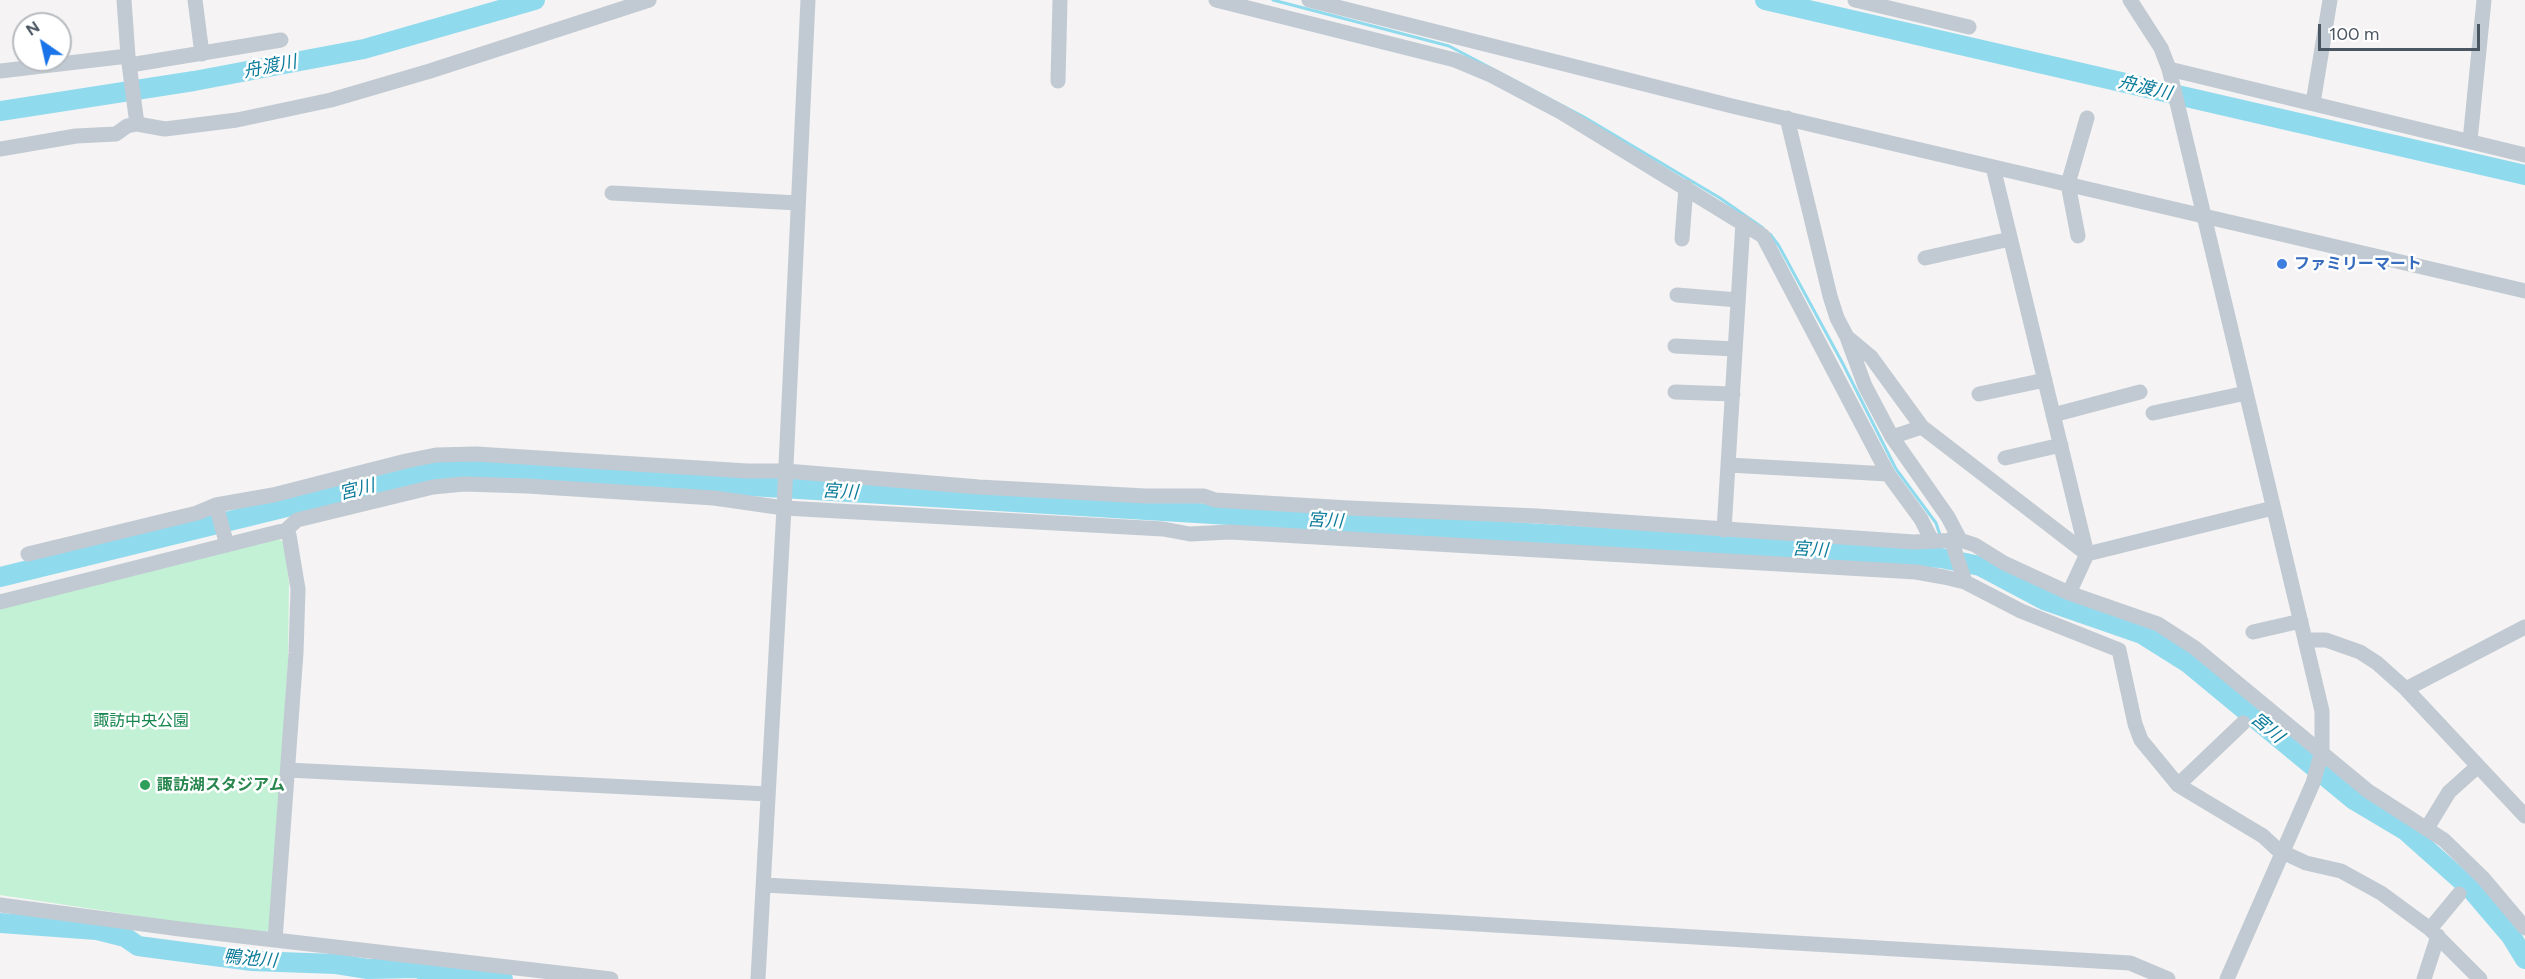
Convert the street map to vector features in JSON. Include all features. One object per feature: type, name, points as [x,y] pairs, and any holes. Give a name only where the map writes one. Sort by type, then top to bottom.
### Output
[{"type":"street","points":[[124,0],[137,120]]},
{"type":"street","points":[[195,0],[202,54]]},
{"type":"street","points":[[0,149],[76,136],[116,134],[137,120],[165,129],[237,120],[331,100],[649,0]]},
{"type":"street","points":[[758,979],[808,0]]},
{"type":"street","points":[[1058,81],[1060,0]]},
{"type":"street","points":[[1216,0],[1455,60],[1491,75],[1561,112],[1763,236],[1888,474],[1921,519],[1932,541]]},
{"type":"street","points":[[1308,0],[1787,118],[2525,291]]},
{"type":"street","points":[[1854,0],[1969,27]]},
{"type":"street","points":[[2130,0],[2161,48],[2169,73],[2322,711],[2321,754],[2313,783],[2227,979]]},
{"type":"street","points":[[2313,103],[2330,0]]},
{"type":"street","points":[[2470,141],[2484,0]]},
{"type":"street","points":[[0,71],[130,64],[281,40]]},
{"type":"street","points":[[2169,73],[2313,103],[2525,155]]},
{"type":"street","points":[[1787,118],[1837,318],[1847,337],[1865,386],[1892,437],[1947,517],[1964,578]]},
{"type":"street","points":[[2078,236],[2068,184],[2087,118]]},
{"type":"street","points":[[1992,167],[2087,554],[2069,593]]},
{"type":"street","points":[[1683,239],[1686,187]]},
{"type":"street","points":[[612,193],[798,203]]},
{"type":"street","points":[[1724,530],[1743,222]]},
{"type":"street","points":[[1926,258],[2010,238]]},
{"type":"street","points":[[1677,295],[1738,300]]},
{"type":"street","points":[[1847,337],[1871,357],[1922,427],[2087,554]]},
{"type":"street","points":[[1674,346],[1736,349]]},
{"type":"street","points":[[1978,394],[2044,380]]},
{"type":"street","points":[[1675,392],[1733,394]]},
{"type":"street","points":[[2053,415],[2140,392]]},
{"type":"street","points":[[2153,412],[2246,393]]},
{"type":"street","points":[[1892,437],[1922,427]]},
{"type":"street","points":[[2005,458],[2061,445]]},
{"type":"street","points":[[28,554],[436,455],[499,455],[979,487],[1145,496],[1204,496],[1249,502],[1537,516],[1724,530],[1954,541],[1975,544],[2004,563],[2069,593],[2158,624],[2213,662],[2368,791],[2427,828],[2483,878],[2525,928]]},
{"type":"street","points":[[1729,465],[1888,474]]},
{"type":"street","points":[[0,602],[225,542],[285,531],[297,520],[424,489],[464,484],[714,498],[1162,529],[1190,534],[1230,532],[1892,570],[1964,578],[2020,611],[2119,650],[2135,724],[2141,740],[2178,785],[2263,836],[2284,853],[2306,863],[2341,871],[2381,893],[2434,933],[2480,979]]},
{"type":"street","points":[[216,507],[225,542]]},
{"type":"street","points":[[2087,554],[2273,508]]},
{"type":"street","points":[[274,940],[288,770],[298,589],[292,540],[285,531]]},
{"type":"street","points":[[2253,632],[2301,621]]},
{"type":"street","points":[[2406,689],[2525,627]]},
{"type":"street","points":[[2305,640],[2326,639],[2360,652],[2406,689],[2525,816]]},
{"type":"street","points":[[2178,785],[2243,723]]},
{"type":"street","points":[[2427,828],[2449,792],[2478,766]]},
{"type":"street","points":[[288,770],[768,794]]},
{"type":"street","points":[[764,885],[1455,922],[2130,963],[2168,979]]},
{"type":"street","points":[[2424,979],[2434,933],[2458,894]]},
{"type":"street","points":[[0,905],[274,940],[611,979]]},
{"type":"green space","name":"諏訪中央公園","points":[[279,539],[284,543],[289,583],[288,661],[271,930],[258,934],[0,895],[0,609]]},
{"type":"waterway","name":"舟渡川","points":[[0,111],[194,81],[364,49],[535,0]]},
{"type":"waterway","points":[[1273,0],[1449,46],[1584,117],[1720,198],[1763,228]]},
{"type":"waterway","name":"舟渡川","points":[[1765,0],[2525,175]]},
{"type":"waterway","points":[[1770,234],[1779,246],[1843,364],[1896,469],[1936,523],[1940,535]]},
{"type":"waterway","name":"宮川","points":[[0,577],[385,483],[438,471],[468,469],[1941,558],[1980,566],[2044,600],[2142,634],[2188,663],[2354,800],[2406,831],[2470,888],[2511,936],[2525,959]]},
{"type":"waterway","points":[[1940,545],[1941,558]]},
{"type":"waterway","name":"鴨池川","points":[[0,923],[97,930],[125,937],[138,946],[252,961],[336,964],[368,969],[418,968],[433,975],[503,979]]},
{"type":"waterway","points":[[367,979],[368,969]]},
{"type":"place","name":"ファミリーマート","points":[[2282,264]]},
{"type":"place","name":"諏訪湖スタジアム","points":[[145,785]]}]
